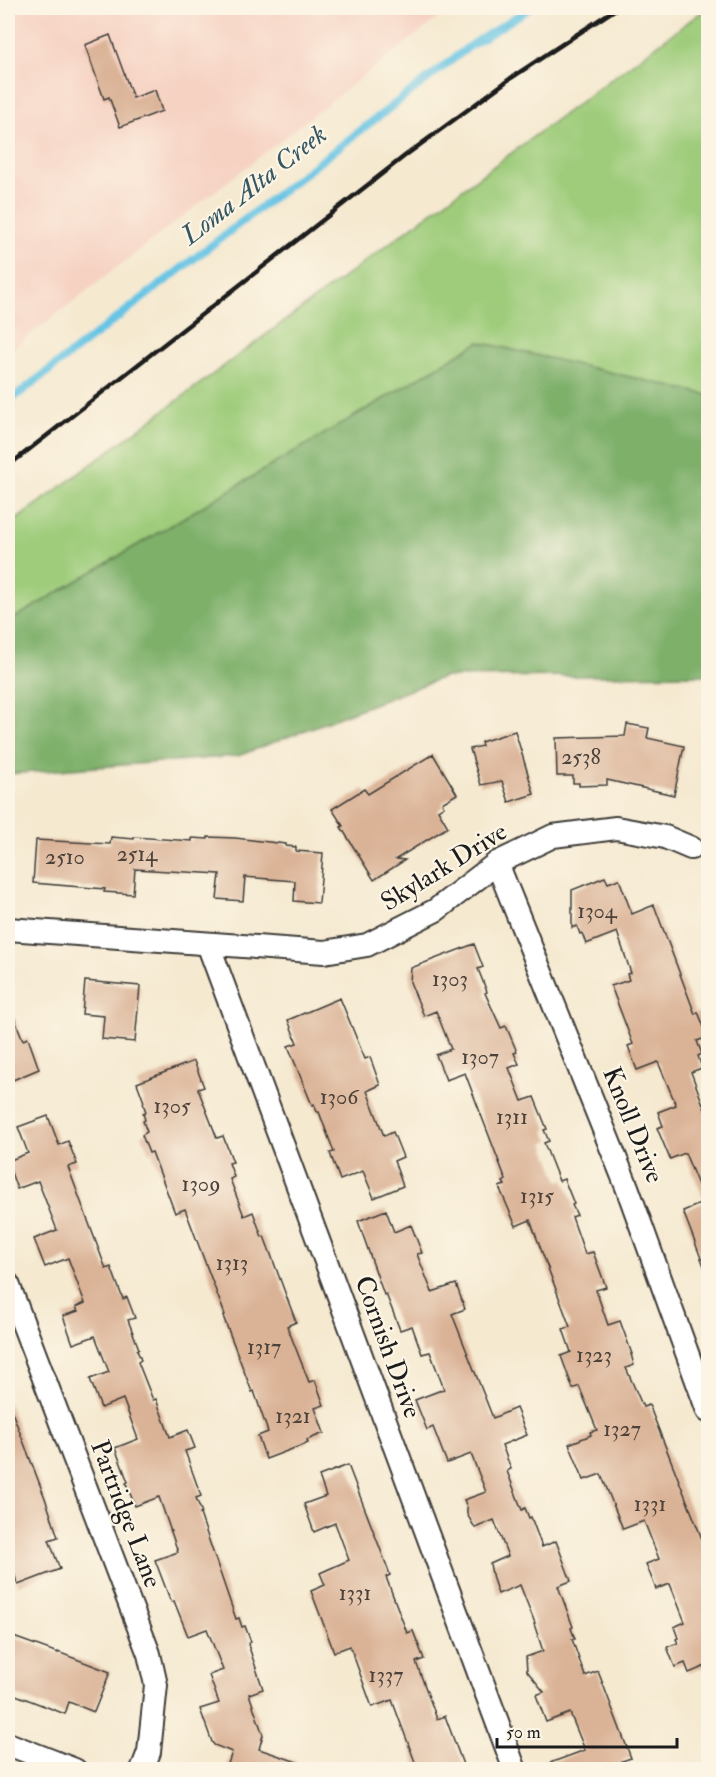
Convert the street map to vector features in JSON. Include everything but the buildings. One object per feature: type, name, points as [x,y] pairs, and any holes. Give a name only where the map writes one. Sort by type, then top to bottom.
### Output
[{"type":"street","name":"Skylark Drive","points":[[8,929],[324,952],[367,945],[436,910],[497,862],[553,836],[616,828],[665,837],[691,848]]},
{"type":"street","name":"Knoll Drive","points":[[497,862],[627,1187],[708,1411]]},
{"type":"street","name":"Cornish Drive","points":[[208,944],[515,1770]]},
{"type":"street","name":"Partridge Lane","points":[[8,1284],[149,1654],[156,1685],[149,1752],[142,1770]]},
{"type":"street","points":[[8,1744],[75,1770]]},
{"type":"shaded area","points":[[8,8],[451,8],[8,352]]},
{"type":"green space","points":[[707,8],[708,395],[479,342],[8,622],[8,526]]},
{"type":"green space","points":[[479,342],[708,395],[708,675],[444,677],[238,756],[8,774],[8,622]]},
{"type":"waterway","name":"Loma Alta Creek","points":[[8,402],[470,46],[530,8]]},
{"type":"railway","points":[[8,466],[406,155],[511,78],[617,8]]}]
